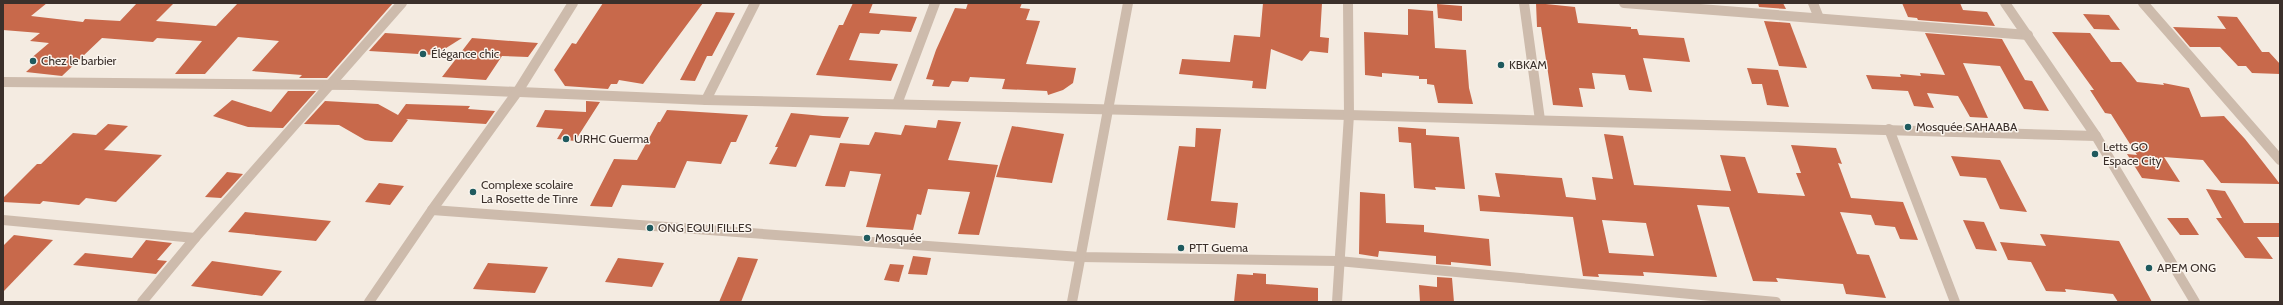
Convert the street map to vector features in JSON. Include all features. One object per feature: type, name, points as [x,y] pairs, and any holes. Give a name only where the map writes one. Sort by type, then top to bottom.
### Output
[{"type":"street","points":[[142,302],[194,238],[402,3]]},
{"type":"street","points":[[369,302],[432,210],[518,91],[573,3]]},
{"type":"street","points":[[706,100],[755,3]]},
{"type":"street","points":[[897,104],[935,3]]},
{"type":"street","points":[[1072,302],[1110,110],[1128,3]]},
{"type":"street","points":[[1337,302],[1338,261],[1349,115],[1348,3]]},
{"type":"street","points":[[1524,3],[1540,120]]},
{"type":"street","points":[[1624,3],[1688,6],[2028,35]]},
{"type":"street","points":[[1813,3],[1819,18]]},
{"type":"street","points":[[2005,3],[2096,136],[2195,302]]},
{"type":"street","points":[[2143,3],[2280,160]]},
{"type":"street","points":[[3,82],[330,86],[518,91],[706,100],[1349,115],[2096,136]]},
{"type":"street","points":[[1889,129],[1955,302]]},
{"type":"street","points":[[432,210],[1080,257],[1338,261],[1776,302]]},
{"type":"street","points":[[3,220],[194,238]]},
{"type":"building","points":[[3,3],[47,3],[31,16],[83,22],[85,19],[120,21],[137,3],[174,3],[156,21],[216,26],[238,3],[393,3],[327,78],[299,78],[302,75],[252,71],[279,41],[238,37],[205,74],[175,74],[202,41],[157,38],[153,42],[102,38],[62,76],[26,72],[38,61],[29,60],[49,43],[30,41],[40,33],[3,30]]},
{"type":"building","points":[[603,3],[703,3],[643,84],[619,80],[617,84],[611,84],[608,89],[565,86],[554,70],[572,43],[576,44]]},
{"type":"building","points":[[853,3],[873,3],[869,13],[917,17],[911,32],[881,30],[879,34],[860,33],[849,60],[898,64],[891,81],[816,75],[839,25],[843,25]]},
{"type":"building","points":[[968,3],[1022,3],[1020,8],[1030,9],[1026,20],[1040,21],[1026,64],[1076,68],[1073,83],[1063,90],[1048,95],[1047,91],[1002,89],[1005,79],[970,77],[968,82],[952,81],[949,87],[932,86],[934,80],[926,79],[936,50],[955,8],[966,9]]},
{"type":"building","points":[[1263,3],[1322,3],[1320,37],[1329,38],[1328,53],[1310,51],[1302,61],[1271,49],[1266,89],[1252,88],[1253,81],[1179,74],[1182,59],[1230,62],[1234,35],[1260,37]]},
{"type":"building","points":[[1536,3],[1575,7],[1578,23],[1631,27],[1631,29],[1637,29],[1639,35],[1684,38],[1690,62],[1643,58],[1652,92],[1629,90],[1625,75],[1592,73],[1595,89],[1579,88],[1583,107],[1553,105],[1541,27],[1537,27]]},
{"type":"building","points":[[1758,3],[1783,3],[1786,9],[1759,7]]},
{"type":"building","points":[[1902,3],[1960,3],[1963,10],[1987,12],[1995,26],[1918,20],[1917,18],[1908,17]]},
{"type":"building","points":[[1437,4],[1462,6],[1462,21],[1438,18]]},
{"type":"building","points":[[1408,9],[1433,11],[1435,48],[1466,50],[1469,88],[1473,104],[1438,103],[1434,85],[1427,84],[1427,79],[1419,79],[1419,76],[1382,73],[1382,77],[1365,75],[1364,32],[1408,35]]},
{"type":"building","points":[[716,12],[735,13],[712,56],[707,56],[695,81],[680,80]]},
{"type":"building","points":[[2083,14],[2109,15],[2120,30],[2094,29]]},
{"type":"building","points":[[2217,16],[2237,17],[2262,52],[2269,52],[2280,64],[2280,74],[2252,73],[2246,66],[2238,66],[2220,47],[2190,47],[2173,27],[2226,29]]},
{"type":"building","points":[[1764,21],[1790,23],[1807,68],[1779,66]]},
{"type":"building","points":[[2052,32],[2090,33],[2111,62],[2121,62],[2137,82],[2164,85],[2163,83],[2189,88],[2201,117],[2224,116],[2245,139],[2280,184],[2221,183],[2203,160],[2164,157],[2180,182],[2142,178],[2127,154],[2137,155],[2111,114],[2105,113],[2090,90],[2094,90]]},
{"type":"building","points":[[385,33],[462,38],[435,55],[369,51]]},
{"type":"building","points":[[1925,33],[2002,39],[2025,80],[2032,81],[2049,111],[2024,109],[2000,66],[1963,63],[1988,118],[1970,117],[1958,96],[1927,93],[1934,108],[1914,106],[1908,91],[1872,89],[1866,75],[1901,77],[1900,74],[1921,76],[1920,73],[1945,75]]},
{"type":"building","points":[[472,38],[538,43],[528,57],[502,56],[486,80],[442,77]]},
{"type":"building","points":[[1747,68],[1778,70],[1789,107],[1767,105],[1762,84],[1752,84]]},
{"type":"building","points":[[288,91],[316,91],[283,128],[248,127],[213,116],[232,100],[271,112]]},
{"type":"building","points":[[325,101],[378,104],[398,115],[406,104],[470,106],[468,109],[495,111],[486,124],[406,119],[408,120],[392,142],[371,141],[365,140],[339,125],[304,124]]},
{"type":"building","points":[[586,101],[600,102],[575,141],[557,139],[563,129],[536,127],[545,110],[586,112]]},
{"type":"building","points":[[667,110],[748,115],[736,142],[731,142],[721,164],[687,161],[675,188],[622,185],[612,207],[590,206],[614,159],[637,160],[658,122],[660,122]]},
{"type":"building","points":[[791,113],[849,117],[840,138],[810,135],[796,167],[769,164],[778,147],[775,147]]},
{"type":"building","points":[[938,120],[961,122],[948,160],[998,165],[979,235],[958,234],[970,192],[928,189],[921,215],[917,214],[913,230],[866,227],[881,174],[850,171],[845,187],[825,186],[840,143],[869,145],[875,132],[901,135],[905,125],[936,128]]},
{"type":"building","points":[[108,124],[128,126],[104,150],[162,155],[116,202],[86,198],[79,205],[43,201],[40,204],[3,202],[3,198],[37,164],[41,164],[73,133],[96,135]]},
{"type":"building","points":[[1012,126],[1064,134],[1052,183],[996,177]]},
{"type":"building","points":[[1398,127],[1426,129],[1426,135],[1459,137],[1465,189],[1435,187],[1436,190],[1414,188],[1411,143],[1399,142]]},
{"type":"building","points":[[1196,128],[1221,129],[1211,201],[1238,203],[1235,228],[1167,220],[1179,146],[1195,147]]},
{"type":"building","points":[[1604,134],[1623,136],[1634,185],[1731,191],[1720,155],[1745,157],[1758,193],[1805,196],[1796,173],[1801,173],[1791,145],[1836,148],[1842,164],[1838,163],[1851,198],[1903,202],[1918,240],[1900,239],[1895,227],[1875,225],[1871,215],[1840,212],[1857,254],[1869,255],[1886,298],[1846,294],[1843,284],[1776,278],[1778,282],[1753,281],[1729,207],[1697,205],[1717,277],[1643,272],[1644,276],[1598,274],[1599,277],[1583,276],[1573,217],[1480,211],[1478,195],[1500,197],[1495,173],[1562,178],[1566,197],[1596,200],[1592,177],[1613,179]],"holes":[[[1602,220],[1646,223],[1654,256],[1609,253]]]},
{"type":"building","points":[[1951,156],[2000,160],[2027,212],[2000,209],[1986,178],[1960,176]]},
{"type":"building","points":[[227,172],[243,174],[221,198],[205,197]]},
{"type":"building","points":[[379,183],[404,186],[390,205],[365,202]]},
{"type":"building","points":[[2206,189],[2225,191],[2244,223],[2280,223],[2280,237],[2257,237],[2273,259],[2245,258],[2216,218],[2222,218]]},
{"type":"building","points":[[1360,192],[1385,194],[1386,223],[1424,225],[1424,232],[1489,239],[1491,266],[1451,262],[1451,265],[1436,264],[1436,256],[1379,251],[1378,257],[1359,254]]},
{"type":"building","points":[[245,212],[331,221],[316,241],[228,232]]},
{"type":"building","points":[[2167,218],[2188,218],[2199,235],[2180,235]]},
{"type":"building","points":[[1963,220],[1984,222],[1997,251],[1976,249]]},
{"type":"building","points":[[2040,234],[2119,241],[2152,302],[2118,302],[2113,294],[2065,289],[2066,292],[2046,291],[2031,262],[2008,260],[2000,242],[2046,246]]},
{"type":"building","points":[[14,235],[53,240],[3,292],[3,246]]},
{"type":"building","points":[[146,240],[172,243],[157,260],[167,261],[156,274],[73,265],[85,253],[132,258]]},
{"type":"building","points":[[913,256],[931,258],[927,275],[908,274]]},
{"type":"building","points":[[738,257],[758,259],[741,302],[719,302]]},
{"type":"building","points":[[618,258],[664,263],[652,287],[605,282]]},
{"type":"building","points":[[212,261],[282,271],[262,296],[191,286]]},
{"type":"building","points":[[488,263],[548,267],[535,293],[473,289]]},
{"type":"building","points":[[890,264],[904,265],[899,282],[884,280]]},
{"type":"building","points":[[1253,273],[1266,274],[1266,284],[1318,288],[1318,302],[1234,302],[1237,274],[1253,275]]},
{"type":"building","points":[[1437,277],[1452,278],[1454,302],[1420,302],[1419,285],[1437,287]]},
{"type":"place","name":"Élégance chic","points":[[423,54]]},
{"type":"place","name":"Chez le barbier","points":[[33,61]]},
{"type":"place","name":"KBKAM","points":[[1501,65]]},
{"type":"place","name":"Mosquée SAHAABA","points":[[1908,127]]},
{"type":"place","name":"URHC Guerma","points":[[566,139]]},
{"type":"place","name":"Letts GO Espace City","points":[[2095,154]]},
{"type":"place","name":"Complexe scolaire La Rosette de Tinre","points":[[473,192]]},
{"type":"place","name":"ONG EQUI FILLES","points":[[650,228]]},
{"type":"place","name":"Mosquée","points":[[867,238]]},
{"type":"place","name":"PTT Guema","points":[[1181,248]]},
{"type":"place","name":"APEM ONG","points":[[2149,268]]}]
